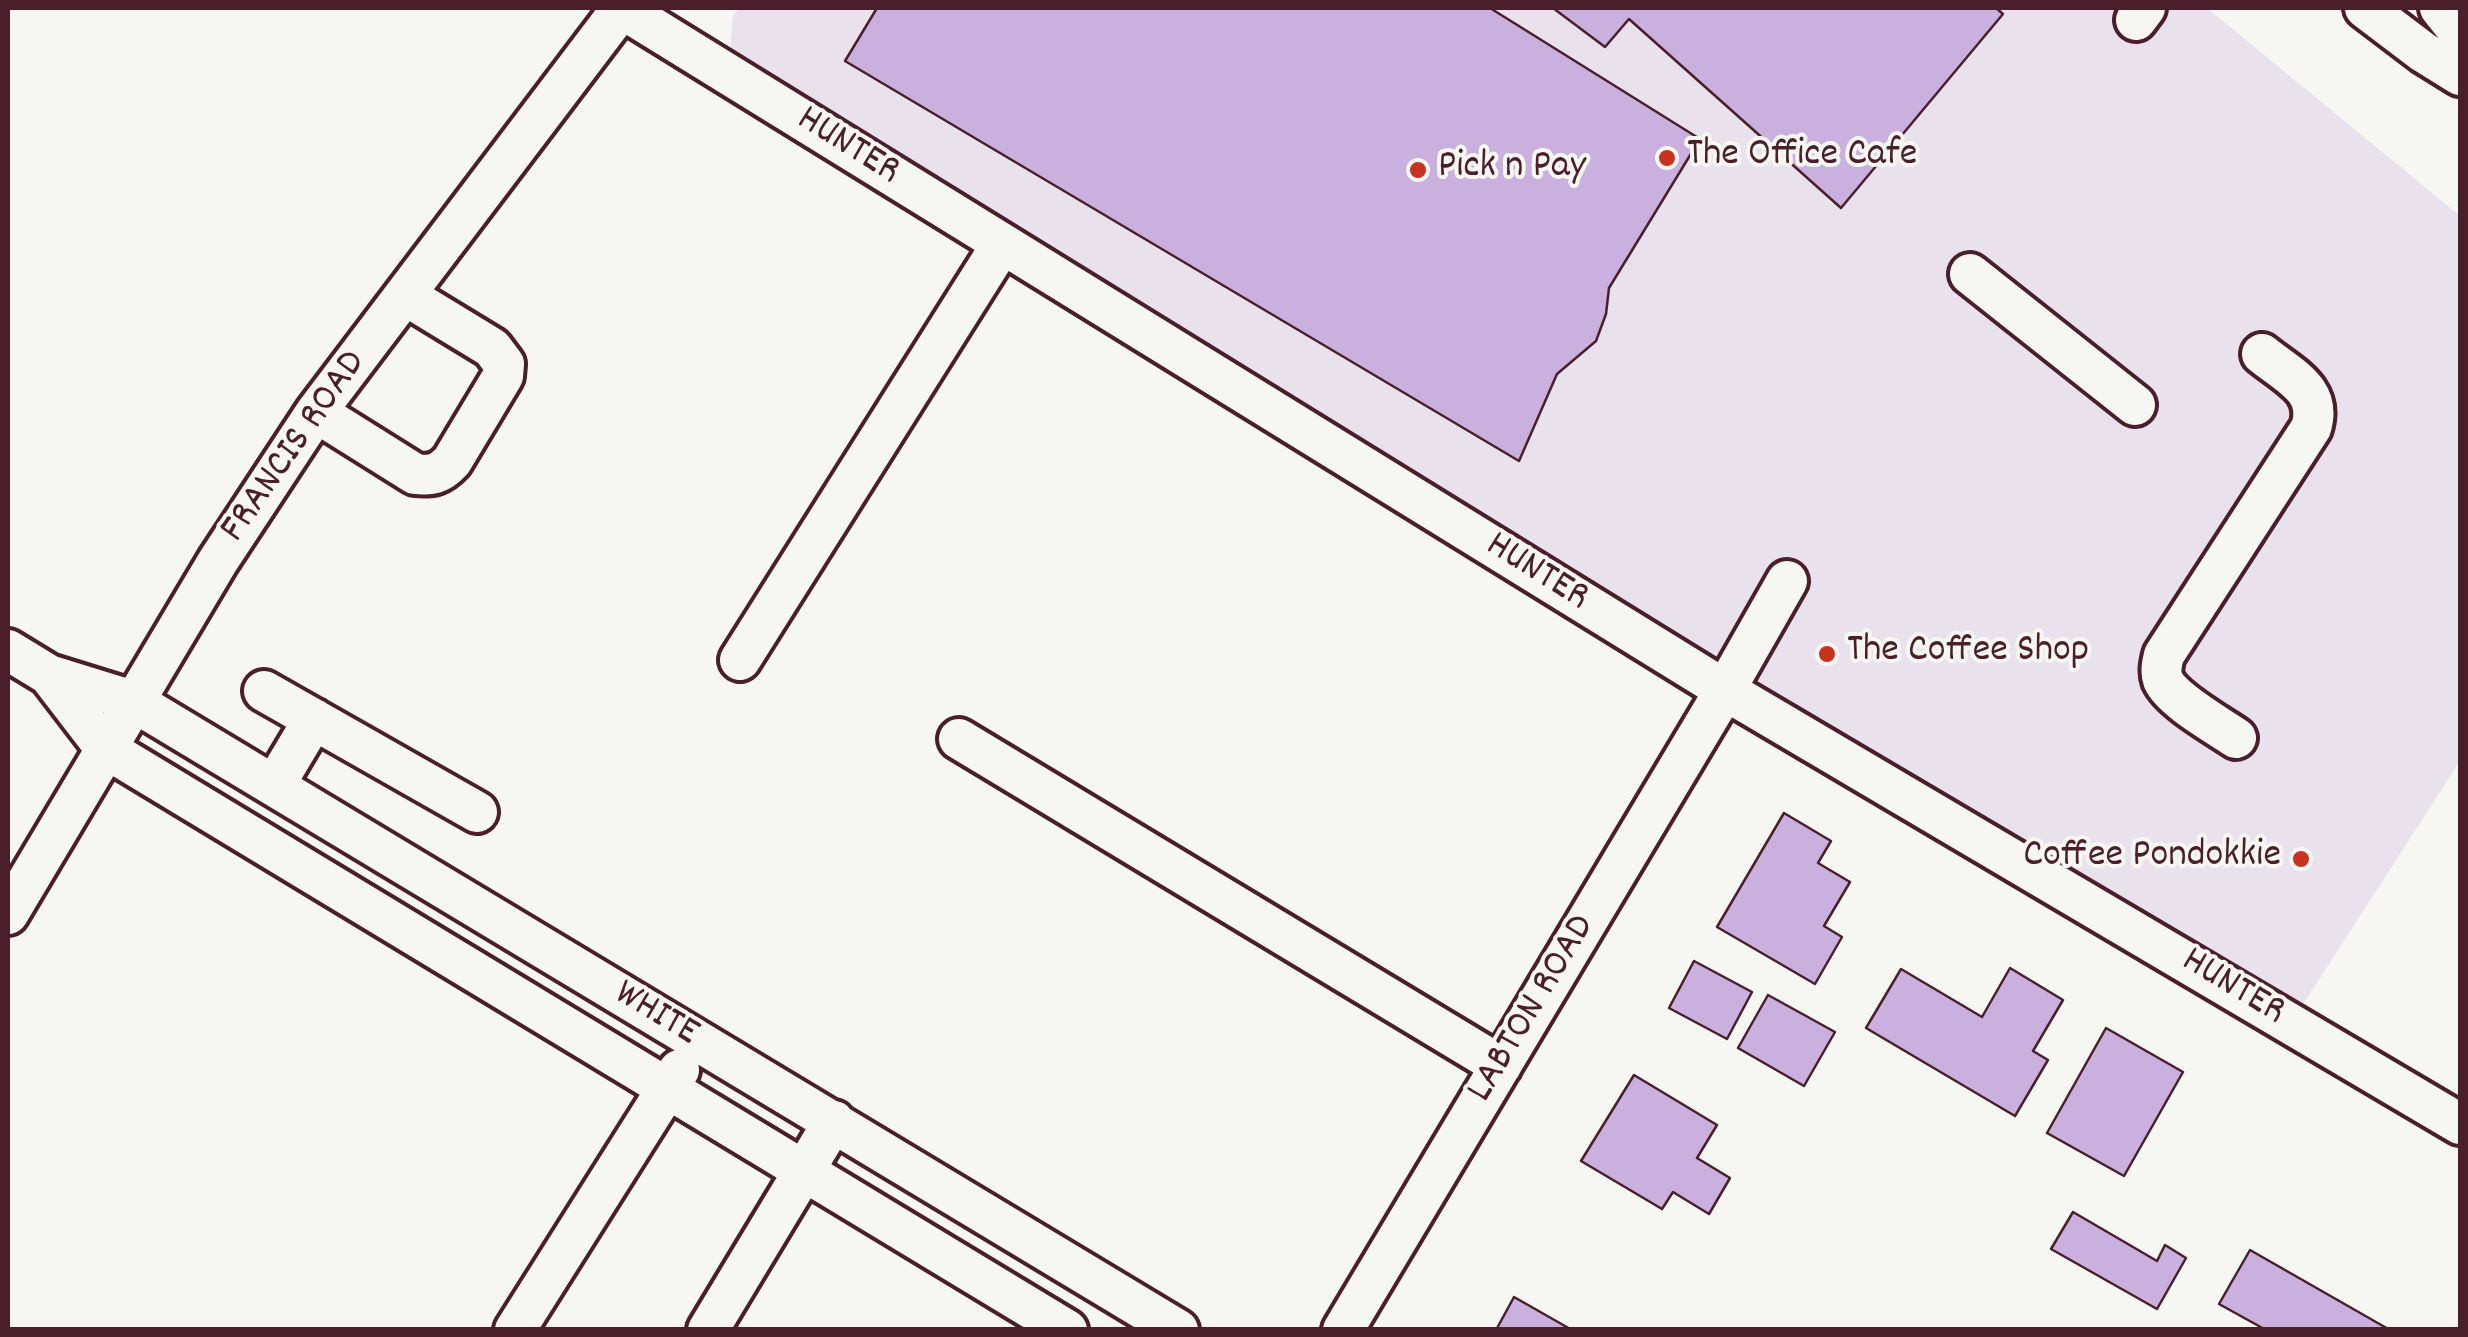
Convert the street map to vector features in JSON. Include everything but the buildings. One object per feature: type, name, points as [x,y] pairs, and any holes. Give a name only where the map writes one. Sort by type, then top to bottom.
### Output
[{"type":"street","name":"HUNTER","points":[[622,8],[1726,690],[2460,1124]]},
{"type":"street","name":"FRANCIS ROAD","points":[[8,914],[218,561],[316,412],[622,8]]},
{"type":"street","points":[[2365,8],[2460,76]]},
{"type":"street","points":[[2440,8],[2460,33]]},
{"type":"street","points":[[740,660],[1002,244]]},
{"type":"street","points":[[1970,274],[2135,405]]},
{"type":"street","points":[[316,412],[415,474],[430,476],[442,472],[452,461],[503,376],[504,364],[492,348],[405,295]]},
{"type":"street","points":[[2236,738],[2178,697],[2162,678],[2162,667],[2164,655],[2311,428],[2316,410],[2309,392],[2262,354]]},
{"type":"street","name":"LABTON ROAD","points":[[1343,1330],[1726,690],[1787,581]]},
{"type":"street","points":[[8,650],[49,675],[105,748]]},
{"type":"street","name":"WHITE","points":[[49,675],[133,701],[1178,1330]]},
{"type":"street","points":[[264,690],[477,812]]},
{"type":"street","points":[[274,786],[314,719]]},
{"type":"street","points":[[959,739],[1501,1066]]},
{"type":"street","name":"WHITE","points":[[105,748],[1067,1330]]},
{"type":"street","points":[[514,1330],[698,1041]]},
{"type":"street","points":[[708,1330],[834,1121]]},
{"type":"shaded area","points":[[739,8],[2207,8],[2460,216],[2460,761],[2294,1018],[729,67],[733,15]]},
{"type":"place","name":"The Office Cafe","points":[[1667,158]]},
{"type":"place","name":"Pick n Pay","points":[[1418,170]]},
{"type":"place","name":"The Coffee Shop","points":[[1827,654]]},
{"type":"place","name":"Coffee Pondokkie","points":[[2301,859]]}]
